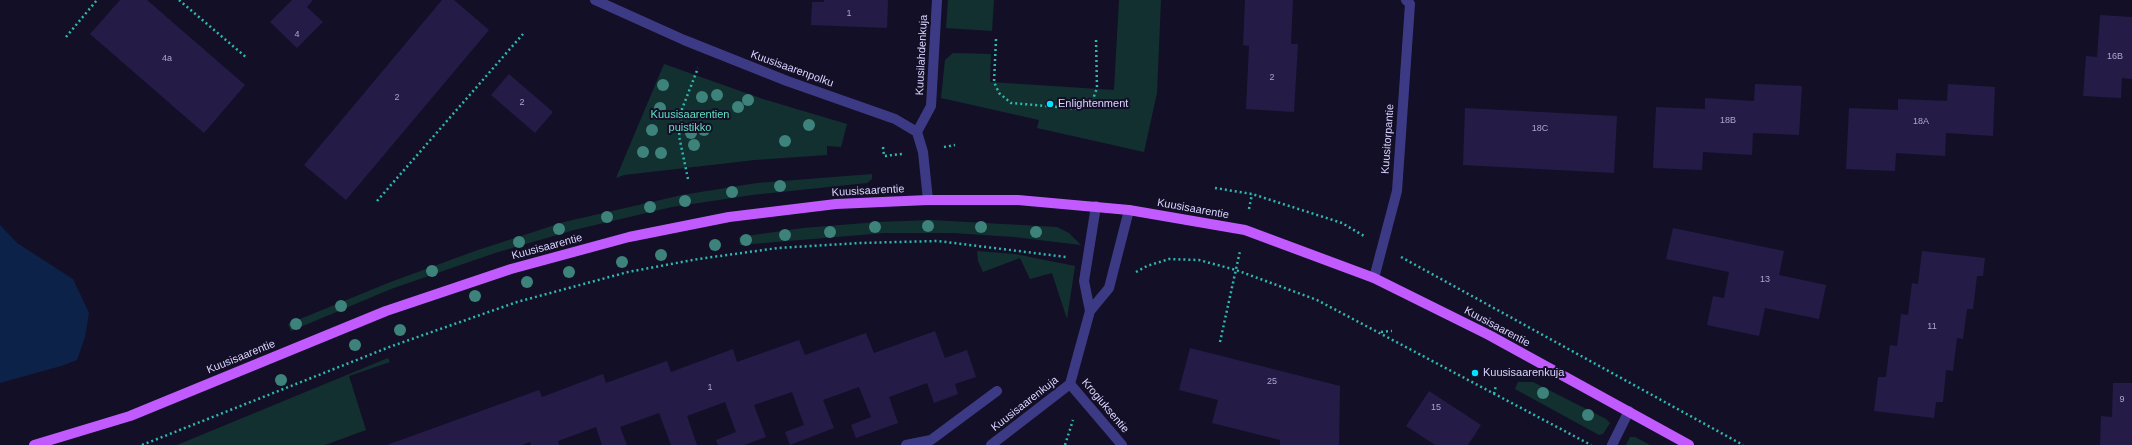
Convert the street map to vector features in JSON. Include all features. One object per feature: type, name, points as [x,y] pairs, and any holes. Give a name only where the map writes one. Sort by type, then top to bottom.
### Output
[{"type":"main road","name":"Kuusisaarentie","points":[[34,445],[130,416],[386,311],[511,269],[629,237],[729,217],[836,204],[928,200],[1018,200],[1096,206],[1129,210],[1244,230],[1374,278],[1490,335],[1689,445]]},
{"type":"street","name":"Kuusisaarenpolku","points":[[595,0],[706,49],[895,119],[917,132]]},
{"type":"street","name":"Kuusilahdenkuja","points":[[917,132],[931,106],[937,0]]},
{"type":"street","name":"Kuusitorpantie","points":[[1374,278],[1397,191],[1410,1]]},
{"type":"street","points":[[917,132],[923,152],[928,200]]},
{"type":"street","name":"Kuusisaarenkuja","points":[[1090,311],[1084,281],[1096,206]]},
{"type":"street","name":"Kuusisaarenkuja","points":[[991,445],[1070,384],[1090,311],[1108,288],[1115,268],[1129,210]]},
{"type":"street","name":"Krogiuksentie","points":[[1070,384],[1122,445]]},
{"type":"street","points":[[906,445],[931,440],[997,391]]},
{"type":"street","points":[[1612,445],[1629,411]]},
{"type":"path","points":[[66,37],[97,0]]},
{"type":"path","points":[[178,0],[247,58]]},
{"type":"path","points":[[377,201],[523,34]]},
{"type":"path","points":[[996,39],[994,82],[999,93],[1011,103],[1082,109],[1092,102],[1097,88],[1096,38]]},
{"type":"path","points":[[688,179],[679,136],[682,109],[706,49]]},
{"type":"path","points":[[883,147],[884,156]]},
{"type":"path","points":[[1214,188],[1252,194],[1342,223],[1382,247],[1743,445]]},
{"type":"path","points":[[142,445],[392,346],[517,302],[628,272],[698,259],[778,248],[938,241],[1015,249],[1087,261]]},
{"type":"path","points":[[1115,268],[1136,272],[1147,266],[1169,259],[1198,260],[1236,270],[1317,300],[1592,445]]},
{"type":"path","points":[[1220,342],[1236,270]]},
{"type":"path","points":[[1380,332],[1392,331]]},
{"type":"path","points":[[1494,394],[1496,385]]},
{"type":"path","points":[[1065,445],[1073,418]]},
{"type":"green space","points":[[948,0],[994,0],[992,31],[946,28]]},
{"type":"green space","points":[[1119,0],[1161,0],[1157,93],[1144,152],[1037,128],[1039,120],[941,98],[945,60],[953,53],[991,54],[990,82],[1114,90]]},
{"type":"green space","name":"Kuusisaarentien puistikko","points":[[664,64],[763,99],[847,124],[841,147],[827,146],[827,155],[755,160],[624,175],[616,178]]},
{"type":"green space","points":[[872,174],[872,179],[867,183],[752,195],[672,207],[574,230],[495,253],[391,289],[291,331],[288,324],[388,283],[475,251],[564,222],[682,195],[757,183]]},
{"type":"green space","points":[[931,220],[1057,227],[1069,233],[1081,245],[1014,237],[953,233],[884,233],[740,245],[739,237],[803,228],[877,222]]},
{"type":"green space","points":[[977,251],[1015,254],[1075,266],[1067,319],[1052,273],[1030,279],[1020,258],[983,272],[978,261]]},
{"type":"green space","points":[[388,358],[390,362],[349,376],[366,430],[325,445],[177,445]]},
{"type":"green space","points":[[1518,382],[1533,382],[1606,419],[1610,423],[1603,434],[1599,435],[1515,389]]},
{"type":"green space","points":[[1630,437],[1635,437],[1650,445],[1626,445]]},
{"type":"water","points":[[0,225],[17,243],[73,279],[89,313],[85,337],[77,360],[0,383]]},
{"type":"building","points":[[120,0],[147,0],[245,85],[204,133],[90,34]]},
{"type":"building","points":[[292,0],[313,0],[307,7],[323,22],[297,48],[270,22]]},
{"type":"building","points":[[442,0],[454,0],[489,30],[346,200],[304,165]]},
{"type":"building","points":[[824,0],[888,0],[887,28],[811,25],[812,2],[824,2]]},
{"type":"building","points":[[1245,0],[1293,0],[1291,44],[1298,44],[1294,112],[1246,109],[1249,46],[1243,45]]},
{"type":"building","points":[[2100,15],[2132,17],[2132,79],[2122,78],[2121,98],[2083,96],[2086,56],[2097,57]]},
{"type":"building","points":[[509,74],[553,112],[535,133],[491,95]]},
{"type":"building","points":[[1755,84],[1802,86],[1799,135],[1753,133],[1752,155],[1703,152],[1702,170],[1653,168],[1656,107],[1705,109],[1705,98],[1754,101]]},
{"type":"building","points":[[1948,84],[1995,87],[1993,136],[1946,133],[1945,156],[1896,153],[1895,171],[1846,169],[1849,108],[1898,110],[1898,99],[1947,101]]},
{"type":"building","points":[[1465,108],[1617,116],[1614,173],[1463,165]]},
{"type":"building","points":[[1673,228],[1784,251],[1779,275],[1826,285],[1819,319],[1765,308],[1759,336],[1707,325],[1713,296],[1724,298],[1729,272],[1666,259]]},
{"type":"building","points":[[1922,251],[1985,258],[1983,276],[1977,276],[1973,309],[1967,309],[1963,339],[1957,338],[1953,371],[1946,370],[1943,402],[1936,402],[1934,418],[1874,411],[1878,377],[1886,377],[1890,345],[1897,346],[1901,314],[1908,315],[1912,283],[1918,284]]},
{"type":"building","points":[[935,331],[945,358],[967,350],[976,377],[955,384],[958,394],[934,403],[927,383],[889,397],[898,423],[856,438],[851,425],[871,417],[859,387],[823,400],[834,428],[790,445],[785,432],[804,425],[792,392],[754,405],[766,437],[744,445],[718,445],[716,440],[736,432],[725,402],[687,416],[697,445],[671,445],[659,413],[620,427],[627,445],[602,445],[596,427],[558,441],[559,445],[531,445],[530,442],[522,445],[387,445],[539,390],[542,397],[603,374],[606,383],[667,361],[671,372],[733,349],[737,362],[799,340],[805,355],[866,333],[874,353]]},
{"type":"building","points":[[1190,348],[1340,386],[1339,445],[1280,445],[1280,440],[1212,423],[1218,400],[1179,390]]},
{"type":"building","points":[[2113,383],[2132,383],[2132,445],[2100,445],[2101,416],[2112,417]]},
{"type":"building","points":[[1429,391],[1481,425],[1468,445],[1435,445],[1406,426]]},
{"type":"place","name":"Enlightenment","points":[[1050,104]]},
{"type":"place","name":"Kuusisaarenkuja","points":[[1475,373]]}]
